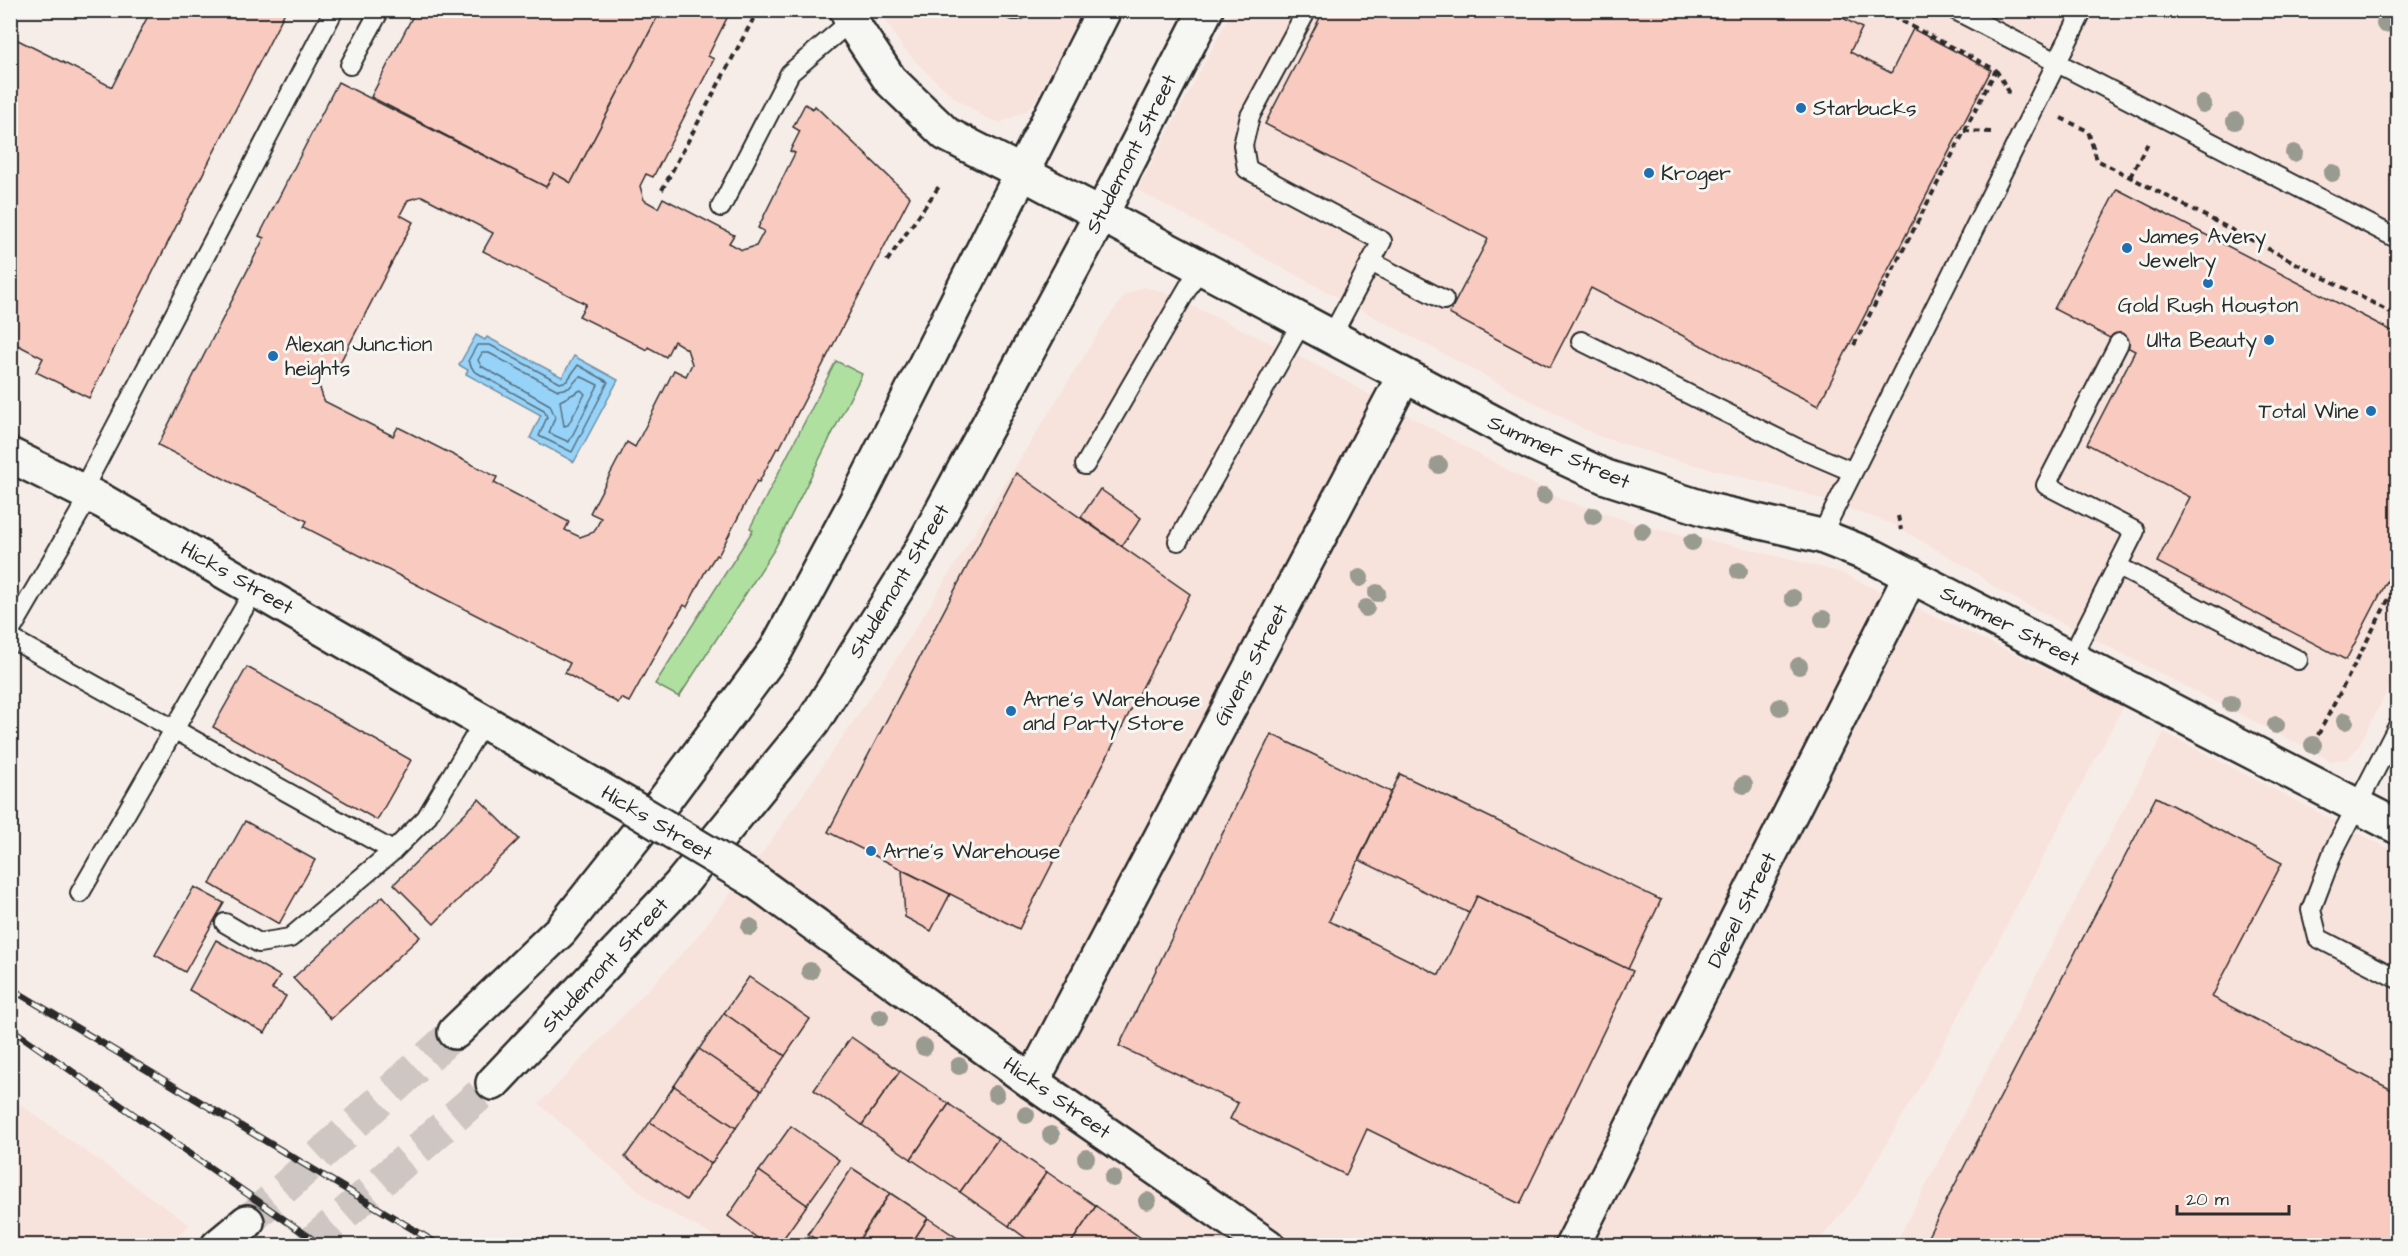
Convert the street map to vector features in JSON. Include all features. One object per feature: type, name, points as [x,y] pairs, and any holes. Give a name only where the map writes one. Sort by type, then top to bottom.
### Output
[{"type":"street","points":[[455,1032],[561,930],[666,798],[776,650],[877,460],[1104,10]]},
{"type":"street","name":"Studemont Street","points":[[493,1083],[680,885],[813,722],[920,552],[1101,215],[1206,10]]},
{"type":"street","name":"Summer Street","points":[[849,16],[890,80],[946,134],[1404,376],[1530,442],[1606,477],[1709,510],[1821,536],[1911,575],[2397,827]]},
{"type":"street","name":"Givens Street","points":[[1032,1082],[1404,376]]},
{"type":"street","name":"Hicks Street","points":[[10,455],[86,493],[255,589],[755,881],[1032,1082],[1269,1245]]},
{"type":"street","name":"Diesel Street","points":[[1572,1245],[1911,575]]},
{"type":"street","points":[[218,1245],[247,1222]]},
{"type":"lane","points":[[10,632],[86,493],[334,10]]},
{"type":"lane","points":[[350,65],[380,10]]},
{"type":"lane","points":[[1307,10],[1250,116],[1243,145],[1247,169],[1382,241],[1331,337]]},
{"type":"lane","points":[[1955,10],[2397,239]]},
{"type":"lane","points":[[1821,536],[1851,471],[2083,10]]},
{"type":"lane","points":[[721,207],[790,73],[849,16]]},
{"type":"lane","points":[[1371,262],[1444,300]]},
{"type":"lane","points":[[1085,465],[1200,267]]},
{"type":"lane","points":[[1178,542],[1302,322]]},
{"type":"lane","points":[[1581,341],[1797,448],[1851,471]]},
{"type":"lane","points":[[2071,658],[2135,531],[2046,485],[2119,343]]},
{"type":"lane","points":[[2117,566],[2298,660]]},
{"type":"lane","points":[[80,892],[255,589]]},
{"type":"lane","points":[[10,638],[393,851]]},
{"type":"lane","points":[[225,923],[259,943],[290,938],[393,851],[426,818],[484,721]]},
{"type":"lane","points":[[2397,726],[2333,852],[2311,910],[2318,938],[2397,979]]},
{"type":"path","points":[[662,190],[758,10]]},
{"type":"path","points":[[1880,10],[1996,70],[2008,90],[2007,100]]},
{"type":"path","points":[[1854,345],[1996,70]]},
{"type":"path","points":[[2056,115],[2088,131],[2097,160],[2397,316]]},
{"type":"path","points":[[2130,177],[2162,117]]},
{"type":"path","points":[[1964,131],[1996,132]]},
{"type":"path","points":[[887,261],[940,185]]},
{"type":"path","points":[[2318,735],[2397,581]]},
{"type":"shaded area","points":[[880,11],[1082,11],[1035,101],[1026,111],[1000,123],[984,117],[955,98],[929,75],[902,47]]},
{"type":"shaded area","points":[[1232,11],[2397,11],[2397,673],[2358,747],[2348,759],[2331,761],[2000,591],[1970,569],[1890,523],[1803,493],[1664,457],[1595,435],[1137,190]]},
{"type":"shaded area","points":[[1143,287],[1161,291],[1318,366],[1561,499],[1646,527],[1749,549],[1839,572],[2124,705],[1940,1051],[1857,1195],[1815,1245],[731,1245],[654,1204],[539,1104],[691,944],[763,852],[897,658],[1105,322],[1125,295]]},
{"type":"shaded area","points":[[2164,732],[2397,853],[2397,1245],[1894,1246]]},
{"type":"shaded area","points":[[10,1098],[190,1225],[165,1245],[11,1245]]},
{"type":"green space","points":[[836,361],[862,374],[774,550],[679,697],[655,684],[753,530],[750,528]]},
{"type":"water","points":[[476,335],[485,340],[487,337],[562,377],[574,356],[618,380],[574,462],[530,438],[541,415],[466,374],[468,370],[459,365]]},
{"type":"building","points":[[151,10],[286,10],[89,398],[36,372],[43,358],[10,341],[10,36],[112,87]]},
{"type":"building","points":[[416,10],[661,10],[571,183],[554,173],[546,187],[371,97]]},
{"type":"building","name":"Alexan Junction heights","points":[[661,10],[731,10],[708,56],[714,59],[653,177],[646,174],[640,186],[644,200],[658,208],[663,198],[734,235],[729,243],[742,250],[756,246],[764,231],[758,228],[795,153],[790,151],[800,131],[793,127],[805,104],[813,109],[815,106],[910,197],[779,449],[777,448],[759,482],[757,481],[718,556],[716,555],[705,572],[687,607],[684,605],[672,624],[629,702],[621,698],[618,703],[565,673],[570,663],[304,527],[307,521],[158,445],[264,238],[259,236],[338,82],[546,187],[554,173],[571,183]],"holes":[[[422,196],[493,233],[483,251],[586,304],[579,316],[666,357],[674,341],[687,349],[692,364],[686,376],[674,370],[635,447],[627,442],[590,513],[601,518],[594,532],[580,537],[565,530],[569,522],[494,483],[497,477],[398,427],[393,436],[324,401],[319,385],[326,373],[333,376],[413,222],[400,215],[408,200]]]},
{"type":"building","name":"Kroger","points":[[1324,10],[1828,10],[1862,28],[1850,52],[1891,73],[1913,29],[1991,70],[1818,406],[1591,288],[1550,367],[1449,314],[1488,239],[1265,124]]},
{"type":"building","points":[[2117,189],[2398,334],[2398,560],[2346,660],[2157,562],[2190,497],[2087,444],[2135,351],[2054,309]]},
{"type":"building","name":"Arne's Warehouse and Party Store","points":[[1016,473],[1190,594],[1019,929],[828,832]]},
{"type":"building","points":[[1100,489],[1141,518],[1122,546],[1081,517]]},
{"type":"building","points":[[247,667],[411,760],[377,820],[213,727]]},
{"type":"building","points":[[1271,734],[1391,792],[1329,921],[1439,975],[1477,896],[1633,971],[1520,1204],[1367,1129],[1346,1175],[1230,1119],[1238,1103],[1119,1046]]},
{"type":"building","points":[[1400,774],[1661,900],[1628,969],[1477,896],[1469,913],[1359,860]]},
{"type":"building","points":[[2156,797],[2282,863],[2212,997],[2398,1093],[2398,1246],[1923,1246]]},
{"type":"building","points":[[479,799],[519,839],[434,924],[394,884]]},
{"type":"building","points":[[245,821],[315,860],[279,924],[210,884]]},
{"type":"building","points":[[902,870],[950,894],[931,931],[905,917]]},
{"type":"building","points":[[194,887],[224,903],[185,972],[155,955]]},
{"type":"building","points":[[383,896],[420,937],[331,1019],[293,978]]},
{"type":"building","points":[[216,940],[280,976],[272,989],[286,996],[265,1033],[189,990]]},
{"type":"building","points":[[749,977],[810,1019],[785,1056],[724,1013]]},
{"type":"building","points":[[724,1013],[785,1056],[761,1091],[699,1049]]},
{"type":"building","points":[[851,1037],[900,1071],[862,1125],[814,1090]]},
{"type":"building","points":[[699,1049],[761,1091],[736,1128],[674,1086]]},
{"type":"building","points":[[900,1071],[949,1104],[911,1159],[862,1125]]},
{"type":"building","points":[[674,1086],[736,1128],[711,1164],[650,1122]]},
{"type":"building","points":[[949,1104],[998,1139],[960,1192],[911,1159]]},
{"type":"building","points":[[650,1122],[711,1164],[686,1200],[625,1157]]},
{"type":"building","points":[[791,1126],[839,1160],[807,1205],[759,1171]]},
{"type":"building","points":[[998,1139],[1047,1172],[1009,1226],[960,1192]]},
{"type":"building","points":[[852,1168],[890,1193],[855,1246],[826,1246],[808,1234]]},
{"type":"building","points":[[759,1171],[807,1205],[778,1246],[768,1246],[728,1216]]},
{"type":"building","points":[[1047,1172],[1096,1206],[1069,1246],[1037,1246],[1009,1226]]},
{"type":"building","points":[[890,1193],[928,1218],[910,1246],[855,1246]]},
{"type":"building","points":[[1096,1206],[1145,1241],[1141,1246],[1069,1246]]},
{"type":"building","points":[[928,1218],[966,1244],[966,1246],[910,1246]]},
{"type":"tunnel","points":[[247,1222],[455,1032]]},
{"type":"tunnel","points":[[308,1246],[493,1083]]},
{"type":"railway","points":[[10,988],[441,1246]]},
{"type":"railway","points":[[10,1028],[322,1246]]},
{"type":"place","name":"Starbucks","points":[[1801,108]]},
{"type":"place","name":"Kroger","points":[[1649,173]]},
{"type":"place","name":"James Avery Jewelry","points":[[2127,248]]},
{"type":"place","name":"Gold Rush Houston","points":[[2208,283]]},
{"type":"place","name":"Ulta Beauty","points":[[2269,340]]},
{"type":"place","name":"Alexan Junction heights","points":[[273,356]]},
{"type":"place","name":"Total Wine","points":[[2371,411]]},
{"type":"place","name":"Arne's Warehouse and Party Store","points":[[1011,711]]},
{"type":"place","name":"Arne's Warehouse","points":[[871,851]]}]
